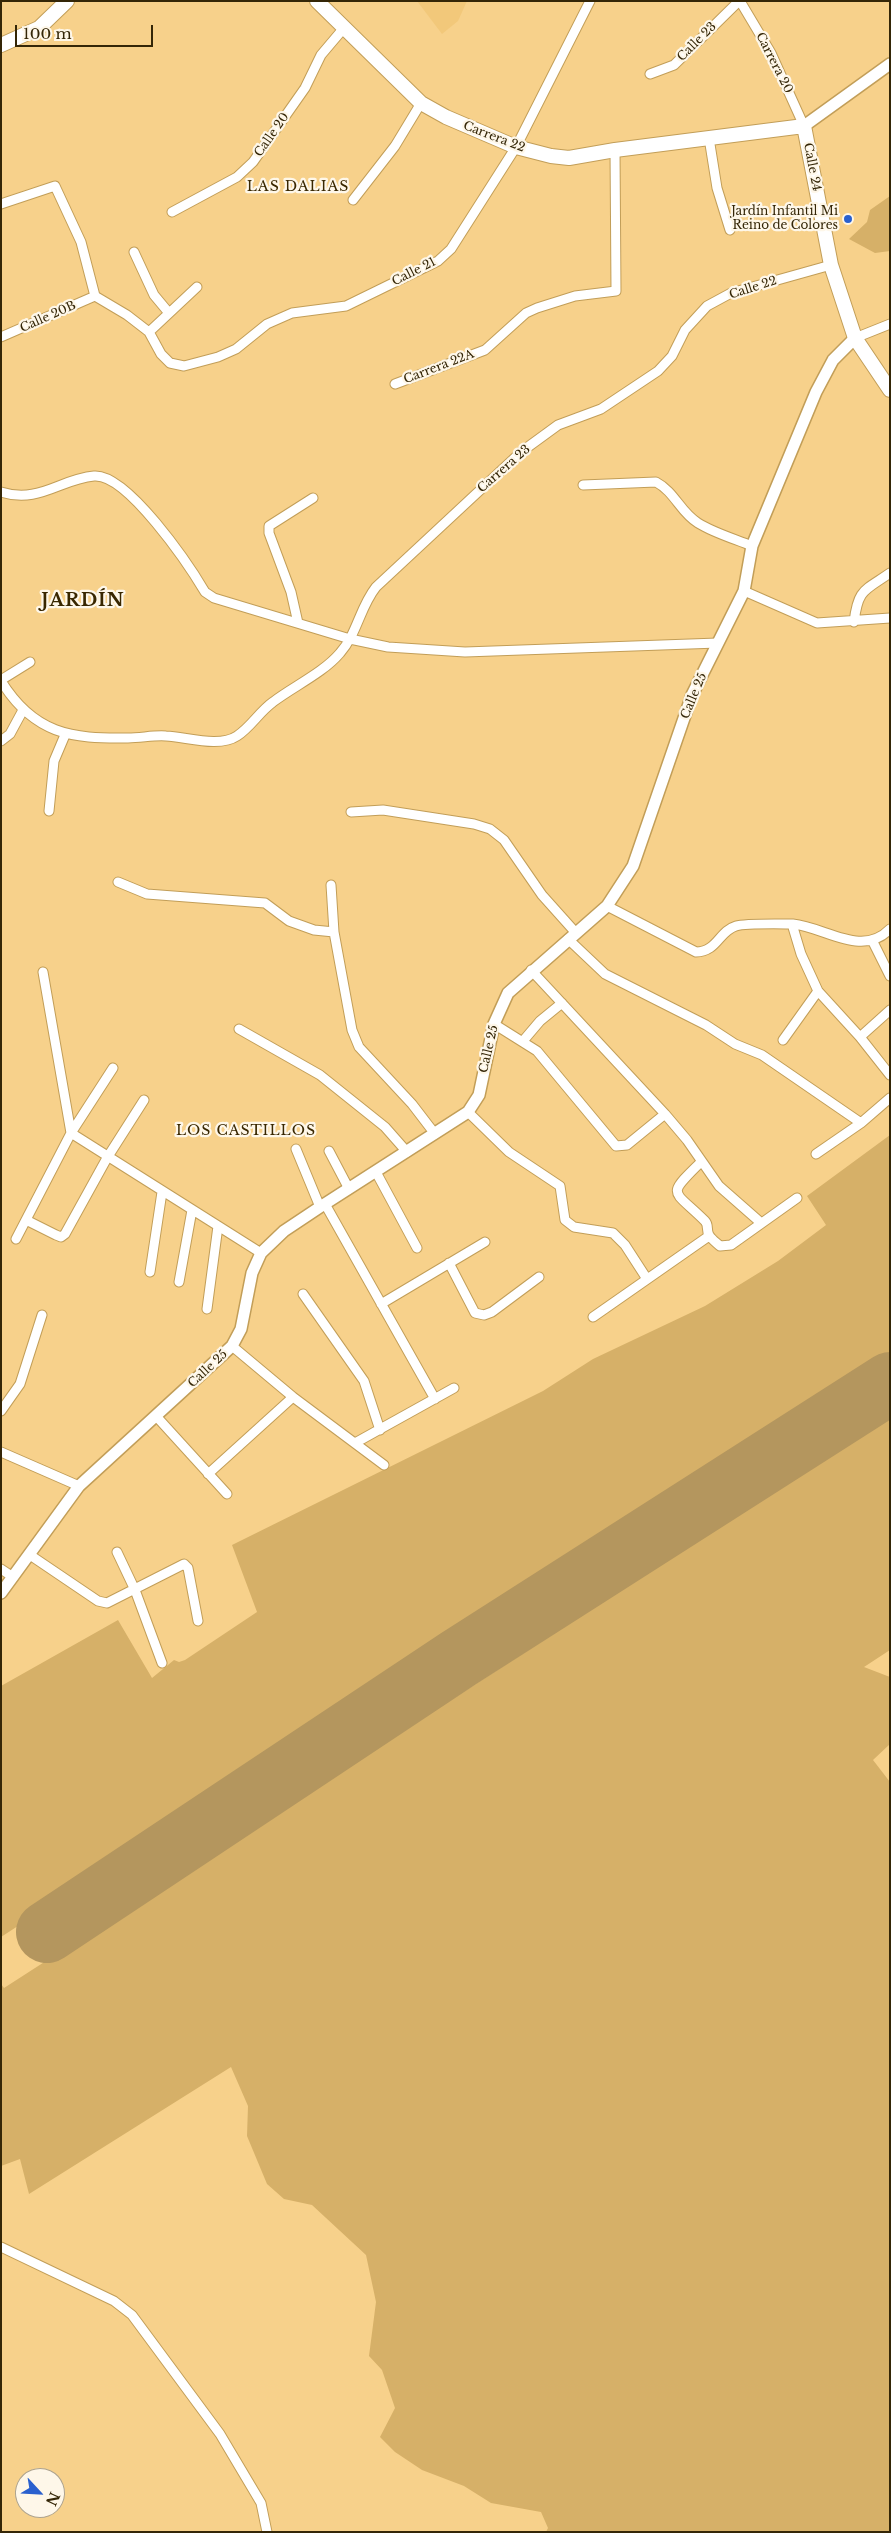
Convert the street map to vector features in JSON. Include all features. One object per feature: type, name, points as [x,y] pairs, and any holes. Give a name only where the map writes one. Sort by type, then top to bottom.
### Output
[{"type":"main road","points":[[1,45],[39,28],[66,1]]},
{"type":"main road","name":"Carrera 22","points":[[318,1],[344,29],[422,103],[446,117],[516,147],[569,158],[615,150],[804,126]]},
{"type":"main road","name":"Calle 24","points":[[804,126],[831,265],[855,338],[890,390]]},
{"type":"street","name":"Calle 21","points":[[149,332],[161,354],[170,363],[184,366],[218,358],[236,349],[267,324],[292,312],[346,306],[438,261],[451,249],[516,147],[590,1]]},
{"type":"street","name":"Calle 23","points":[[650,74],[668,68],[680,60],[739,1]]},
{"type":"street","name":"Carrera 20","points":[[739,1],[771,53],[804,126]]},
{"type":"street","name":"Calle 20","points":[[172,212],[237,177],[253,162],[305,88],[321,55],[344,29]]},
{"type":"street","name":"Calle 24","points":[[804,126],[890,64]]},
{"type":"street","points":[[353,200],[395,146],[422,103]]},
{"type":"street","points":[[709,138],[717,188],[730,230]]},
{"type":"street","name":"Carrera 22A","points":[[395,384],[485,350],[526,313],[537,308],[575,296],[616,291],[615,150]]},
{"type":"street","points":[[1,204],[54,186],[81,242],[95,296],[127,314],[149,332],[197,287]]},
{"type":"street","points":[[134,252],[154,295],[169,313]]},
{"type":"street","name":"Calle 22","points":[[685,330],[707,306],[731,293],[831,265]]},
{"type":"street","name":"Calle 20B","points":[[1,337],[95,296]]},
{"type":"street","points":[[855,338],[890,324]]},
{"type":"street","name":"Carrera 23","points":[[65,734],[128,738],[164,736],[222,741],[235,738],[246,730],[271,704],[340,654],[350,639],[365,601],[376,586],[514,458],[558,425],[601,409],[658,371],[672,356],[685,330]]},
{"type":"street","name":"Calle 25","points":[[1,1593],[79,1486],[232,1346],[241,1328],[252,1273],[261,1253],[284,1231],[322,1205],[468,1112],[479,1095],[494,1024],[508,993],[531,970],[607,906],[633,866],[692,695],[744,590],[752,546],[816,392],[833,360],[855,338]]},
{"type":"street","points":[[1,492],[12,496],[30,496],[94,476],[104,478],[132,496],[149,514],[205,592],[214,598],[350,639],[388,647],[464,652],[718,643]]},
{"type":"street","points":[[583,485],[656,482],[667,488],[686,513],[698,523],[752,546]]},
{"type":"street","points":[[298,623],[291,592],[269,532],[269,526],[313,498]]},
{"type":"street","points":[[854,622],[856,601],[862,592],[890,573]]},
{"type":"street","points":[[744,590],[817,624],[890,618]]},
{"type":"street","points":[[30,662],[1,681],[23,710],[47,726],[65,734],[54,760],[49,811]]},
{"type":"street","points":[[1,742],[10,734],[23,710]]},
{"type":"street","points":[[351,812],[382,810],[490,828],[504,840],[572,936],[605,974],[706,1025],[735,1044],[762,1055],[861,1123]]},
{"type":"street","points":[[118,882],[147,894],[265,903],[289,921],[314,930],[334,932]]},
{"type":"street","points":[[331,884],[334,932],[352,1030],[359,1047],[412,1104],[435,1134]]},
{"type":"street","points":[[607,906],[696,952],[704,952],[717,944],[727,931],[736,925],[792,924],[814,927],[851,942],[872,940],[890,929]]},
{"type":"street","points":[[792,924],[801,954],[818,991],[860,1037],[890,1076]]},
{"type":"street","points":[[872,940],[890,976]]},
{"type":"street","points":[[531,970],[665,1114],[687,1140],[719,1186],[760,1222]]},
{"type":"street","points":[[43,972],[71,1133],[107,1158],[261,1253]]},
{"type":"street","points":[[783,1040],[818,991]]},
{"type":"street","points":[[522,1041],[540,1021],[562,1003]]},
{"type":"street","points":[[860,1037],[890,1010]]},
{"type":"street","points":[[494,1024],[537,1051],[616,1146],[627,1145],[665,1114]]},
{"type":"street","points":[[239,1029],[320,1075],[385,1127],[407,1152]]},
{"type":"street","points":[[16,1239],[71,1133],[114,1068]]},
{"type":"street","points":[[816,1154],[861,1123],[890,1098]]},
{"type":"street","points":[[26,1220],[56,1236],[61,1237],[65,1234],[107,1158],[144,1100]]},
{"type":"street","points":[[468,1112],[508,1152],[560,1186],[565,1220],[574,1227],[613,1233],[624,1245],[647,1279]]},
{"type":"street","points":[[296,1150],[322,1205],[435,1398]]},
{"type":"street","points":[[329,1151],[349,1189]]},
{"type":"street","points":[[701,1162],[679,1184],[676,1190],[678,1197],[707,1223],[709,1236],[720,1246],[726,1246],[797,1198]]},
{"type":"street","points":[[376,1172],[417,1248]]},
{"type":"street","points":[[150,1272],[162,1192]]},
{"type":"street","points":[[179,1282],[192,1210]]},
{"type":"street","points":[[207,1309],[218,1226]]},
{"type":"street","points":[[593,1317],[709,1236]]},
{"type":"street","points":[[381,1304],[486,1242]]},
{"type":"street","points":[[449,1263],[475,1312],[484,1315],[492,1312],[539,1278]]},
{"type":"street","points":[[304,1294],[364,1381],[380,1430]]},
{"type":"street","points":[[1,1411],[20,1384],[42,1315]]},
{"type":"street","points":[[232,1346],[293,1396],[384,1465]]},
{"type":"street","points":[[355,1444],[454,1388]]},
{"type":"street","points":[[208,1474],[293,1396]]},
{"type":"street","points":[[156,1416],[227,1494]]},
{"type":"street","points":[[1,1452],[79,1486]]},
{"type":"street","points":[[117,1552],[135,1590],[162,1662]]},
{"type":"street","points":[[30,1555],[102,1602],[107,1603],[186,1565],[198,1621]]},
{"type":"street","points":[[1,1569],[13,1577]]},
{"type":"street","points":[[1,2247],[114,2301],[132,2315],[220,2434],[261,2503],[267,2532]]},
{"type":"shaded area","points":[[417,1],[467,1],[458,21],[442,34]]},
{"type":"shaded area","points":[[890,196],[890,251],[875,253],[849,239],[867,222],[870,210]]},
{"type":"shaded area","points":[[890,1135],[890,1360],[1,1937],[1,1686],[118,1620],[152,1678],[174,1660],[179,1662],[185,1660],[257,1612],[232,1545],[543,1391],[593,1359],[705,1306],[778,1261],[826,1225],[807,1196]]},
{"type":"shaded area","points":[[890,1417],[890,1650],[864,1667],[890,1677],[890,1744],[873,1760],[890,1782],[890,2532],[546,2532],[548,2528],[541,2512],[491,2503],[464,2486],[422,2470],[395,2452],[380,2437],[395,2408],[382,2370],[369,2356],[376,2302],[366,2255],[312,2205],[284,2199],[267,2184],[247,2136],[248,2106],[231,2067],[29,2194],[20,2159],[1,2166],[1,1984],[4,1988]]},
{"type":"runway","points":[[47,1932],[458,1659],[890,1383]]},
{"type":"place","name":"Jardín Infantil Mi Reino de Colores","points":[[848,219]]},
{"type":"district","name":"LAS DALIAS","points":[[298,187]]},
{"type":"district","name":"JARDÍN","points":[[83,601]]},
{"type":"district","name":"LOS CASTILLOS","points":[[246,1131]]}]
